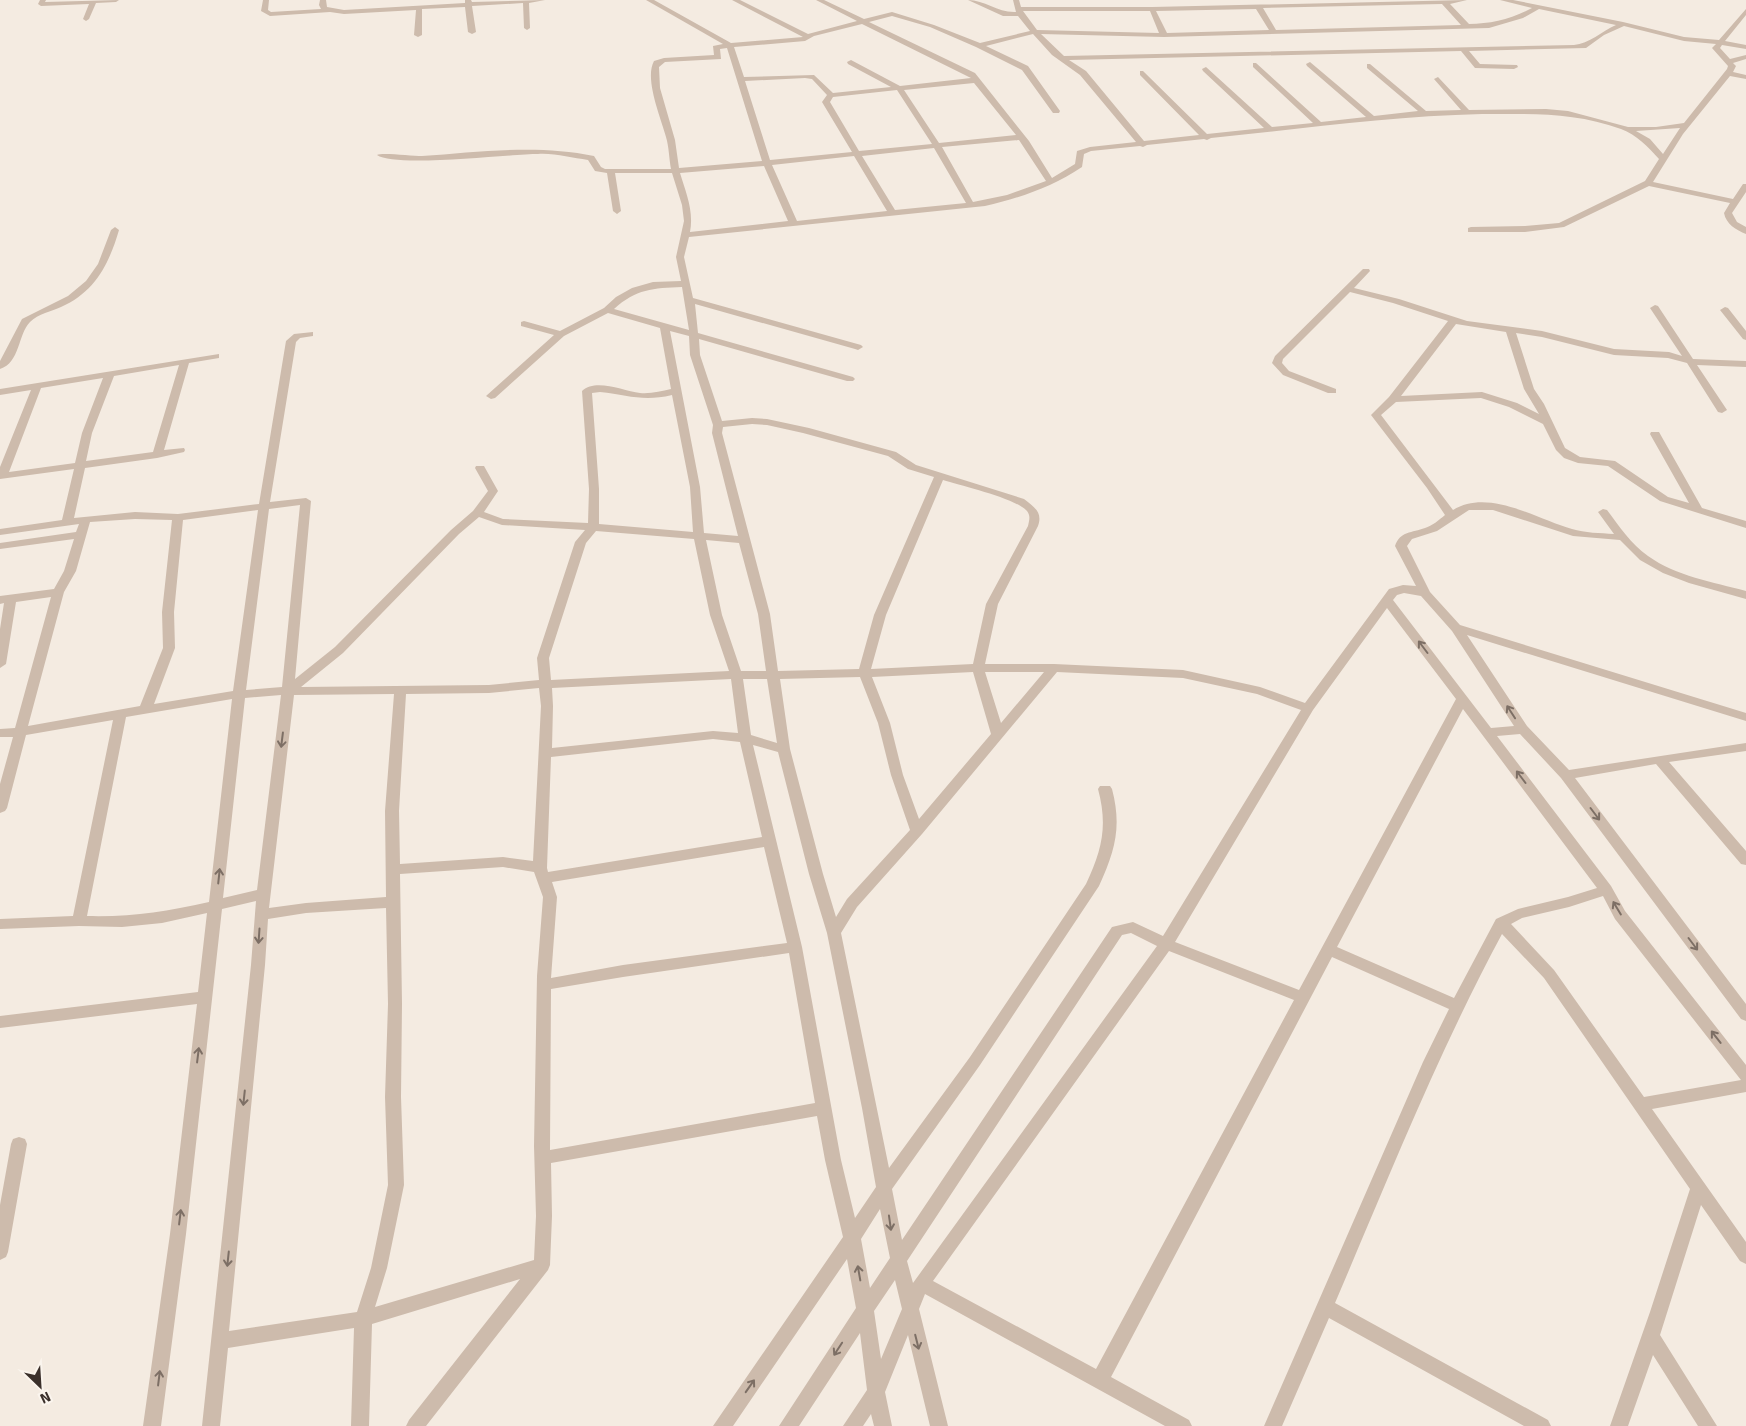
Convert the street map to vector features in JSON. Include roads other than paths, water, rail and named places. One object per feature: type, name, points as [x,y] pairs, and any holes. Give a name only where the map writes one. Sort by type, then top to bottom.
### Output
[{"type":"street","points":[[43,0],[41,4],[116,0]]},
{"type":"street","points":[[266,0],[264,11],[270,14],[327,10],[374,11],[469,3],[542,0]]},
{"type":"street","points":[[323,0],[322,8],[327,10]]},
{"type":"street","points":[[735,0],[808,37]]},
{"type":"street","points":[[820,0],[966,71],[977,80],[1021,137],[1051,182]]},
{"type":"street","points":[[971,0],[1006,15],[1019,12],[1078,9],[1184,8],[1241,3],[1258,6],[1292,3],[1440,2],[1464,0]]},
{"type":"street","points":[[1016,0],[1019,12],[1035,32],[1055,54],[1083,73],[1143,145]]},
{"type":"street","points":[[1074,0],[1078,9]]},
{"type":"street","points":[[1125,0],[1129,9]]},
{"type":"street","points":[[1180,0],[1184,8]]},
{"type":"street","points":[[1424,0],[1440,2],[1467,27]]},
{"type":"street","points":[[1503,0],[1623,24],[1669,36],[1718,45],[1746,47]]},
{"type":"street","points":[[86,19],[93,1]]},
{"type":"street","points":[[526,2],[527,28]]},
{"type":"street","points":[[657,2],[730,45],[767,163],[793,222]]},
{"type":"street","points":[[469,3],[472,32]]},
{"type":"street","points":[[1258,6],[1274,32]]},
{"type":"street","points":[[1062,58],[1229,43],[1274,32],[1467,27],[1508,22],[1538,7]]},
{"type":"street","points":[[418,8],[418,35]]},
{"type":"street","points":[[1152,9],[1164,35]]},
{"type":"street","points":[[1471,230],[1525,229],[1561,225],[1648,182],[1686,125],[1728,73],[1732,66],[1717,51],[1718,45],[1746,11]]},
{"type":"street","points":[[939,1426],[892,1234],[885,1186],[834,933],[816,874],[784,749],[764,614],[726,475],[717,432],[718,426],[695,355],[689,300],[680,257],[688,221],[686,205],[675,171],[671,140],[656,88],[656,67],[658,63],[664,60],[718,57],[716,48],[753,42],[805,39],[862,21],[892,14],[932,26],[979,45],[1025,68],[1056,111]]},
{"type":"street","points":[[979,45],[1035,32],[1164,35],[1229,43],[1376,50],[1586,46],[1602,34],[1623,24]]},
{"type":"street","points":[[1361,30],[1366,37]]},
{"type":"street","points":[[1371,44],[1376,50]]},
{"type":"street","points":[[1718,45],[1746,55]]},
{"type":"street","points":[[1462,48],[1478,66],[1514,66]]},
{"type":"street","points":[[1729,62],[1746,55]]},
{"type":"street","points":[[851,62],[899,88],[937,146],[970,203]]},
{"type":"street","points":[[1310,64],[1373,119]]},
{"type":"street","points":[[1256,65],[1320,125]]},
{"type":"street","points":[[1370,66],[1424,113]]},
{"type":"street","points":[[1206,69],[1271,130]]},
{"type":"street","points":[[1143,72],[1207,138]]},
{"type":"street","points":[[1728,73],[1746,77]]},
{"type":"street","points":[[742,79],[814,77],[831,95]]},
{"type":"street","points":[[1438,79],[1466,111]]},
{"type":"street","points":[[892,213],[826,102],[827,98],[831,95],[977,80]]},
{"type":"street","points":[[686,235],[1003,199],[1051,182],[1079,165],[1080,153],[1085,151],[1424,113],[1466,111],[1558,112],[1625,128],[1656,129],[1686,125]]},
{"type":"street","points":[[1625,128],[1647,141],[1663,159]]},
{"type":"street","points":[[381,155],[407,159],[551,151],[591,158],[598,170],[675,171],[1021,137]]},
{"type":"street","points":[[611,171],[617,211]]},
{"type":"street","points":[[1648,182],[1735,202],[1746,202]]},
{"type":"street","points":[[1746,186],[1728,213],[1728,218],[1734,224],[1746,230]]},
{"type":"street","points":[[0,366],[8,360],[27,318],[66,301],[79,294],[88,286],[108,255],[115,230]]},
{"type":"street","points":[[1332,391],[1286,373],[1277,363],[1278,358],[1366,271]]},
{"type":"street","points":[[491,396],[521,367],[561,334],[607,310],[619,299],[635,290],[653,285],[685,284]]},
{"type":"street","points":[[1349,289],[1396,301],[1454,320],[1542,334],[1614,352],[1669,355],[1692,362],[1746,364]]},
{"type":"street","points":[[689,300],[858,347]]},
{"type":"street","points":[[1655,308],[1722,410]]},
{"type":"street","points":[[607,310],[694,333],[850,379]]},
{"type":"street","points":[[1725,310],[1746,337]]},
{"type":"street","points":[[1452,517],[1431,486],[1376,415],[1393,399],[1454,320]]},
{"type":"street","points":[[524,324],[561,334]]},
{"type":"street","points":[[664,325],[675,391],[695,487],[699,535],[716,615],[736,675],[745,738],[795,947],[833,1160],[852,1238],[865,1308],[876,1392],[883,1426]]},
{"type":"street","points":[[1510,330],[1527,384],[1561,450],[1568,456],[1578,460],[1611,463],[1664,499],[1746,524]]},
{"type":"street","points":[[152,1426],[178,1234],[239,694],[264,506],[292,341],[297,336],[310,334]]},
{"type":"street","points":[[0,392],[110,372],[216,356]]},
{"type":"street","points":[[158,455],[185,361]]},
{"type":"street","points":[[67,523],[87,433],[110,372]]},
{"type":"street","points":[[37,386],[1,476],[158,455],[180,450]]},
{"type":"street","points":[[415,1426],[542,1265],[544,1216],[542,1158],[544,985],[550,897],[542,873],[544,753],[547,706],[543,658],[581,542],[593,527],[594,489],[588,390],[598,388],[627,395],[647,396],[675,391]]},
{"type":"street","points":[[1393,399],[1482,395],[1513,405],[1548,422]]},
{"type":"street","points":[[718,426],[752,421],[767,422],[805,430],[892,454],[912,467],[1020,501],[1034,511],[1033,526],[992,604],[978,668],[998,736]]},
{"type":"street","points":[[1654,434],[1698,510]]},
{"type":"street","points":[[288,691],[339,650],[455,532],[477,513],[493,491],[480,468]]},
{"type":"street","points":[[917,831],[897,775],[884,723],[864,673],[880,615],[940,477]]},
{"type":"street","points":[[0,532],[159,514],[178,517],[306,501],[288,691],[261,915],[211,1426]]},
{"type":"street","points":[[1623,537],[1583,536],[1512,512],[1486,506],[1467,507],[1440,525],[1406,536],[1402,540],[1401,546],[1425,593],[1456,628],[1523,729],[1566,775],[1740,998],[1746,1015]]},
{"type":"street","points":[[1603,512],[1623,537],[1644,558],[1673,573],[1745,595]]},
{"type":"street","points":[[477,513],[502,522],[593,527],[745,540]]},
{"type":"street","points":[[145,710],[169,648],[168,612],[178,517]]},
{"type":"street","points":[[0,808],[58,592],[70,571],[84,521]]},
{"type":"street","points":[[0,546],[81,535]]},
{"type":"street","points":[[852,1426],[876,1392],[921,1283],[1166,944],[1308,708],[1393,592],[1403,589],[1417,590],[1425,593]]},
{"type":"street","points":[[0,664],[6,600],[58,592]]},
{"type":"street","points":[[1387,599],[1606,890],[1620,915],[1746,1076]]},
{"type":"street","points":[[1456,628],[1746,717]]},
{"type":"street","points":[[0,734],[239,694],[288,691],[489,689],[544,684],[736,675],[864,673],[978,668],[1054,668],[1183,674],[1260,691],[1308,708]]},
{"type":"street","points":[[834,933],[852,903],[917,831],[1054,668]]},
{"type":"street","points":[[360,1426],[363,1319],[379,1268],[396,1185],[393,1097],[395,1004],[392,811],[400,691]]},
{"type":"street","points":[[1099,1381],[1462,699]]},
{"type":"street","points":[[79,921],[89,862],[107,792],[120,714]]},
{"type":"street","points":[[1487,733],[1523,729]]},
{"type":"street","points":[[544,753],[713,735],[745,738],[784,749]]},
{"type":"street","points":[[1566,775],[1659,759],[1746,747]]},
{"type":"street","points":[[1659,759],[1746,860]]},
{"type":"street","points":[[722,1426],[852,1238],[885,1186],[975,1061],[1092,886],[1106,856],[1111,834],[1110,807],[1105,789]]},
{"type":"street","points":[[394,869],[503,862],[520,863],[542,873],[770,841]]},
{"type":"street","points":[[1273,1426],[1431,1062],[1501,923],[1518,914],[1569,902],[1606,890]]},
{"type":"street","points":[[0,924],[79,921],[122,922],[162,918],[264,894]]},
{"type":"street","points":[[261,915],[306,908],[394,902]]},
{"type":"street","points":[[1501,923],[1549,974],[1746,1256]]},
{"type":"street","points":[[788,1426],[1117,931],[1133,927],[1166,944],[1304,998]]},
{"type":"street","points":[[544,985],[623,971],[795,947]]},
{"type":"street","points":[[1329,950],[1458,1006]]},
{"type":"street","points":[[0,1022],[205,997]]},
{"type":"street","points":[[1640,1104],[1746,1086]]},
{"type":"street","points":[[542,1158],[824,1108]]},
{"type":"street","points":[[0,1252],[19,1144]]},
{"type":"street","points":[[1619,1426],[1699,1187]]},
{"type":"street","points":[[220,1341],[363,1319],[542,1265]]},
{"type":"street","points":[[921,1283],[1183,1426]]},
{"type":"street","points":[[1325,1307],[1542,1426]]},
{"type":"street","points":[[1650,1335],[1708,1426]]}]
